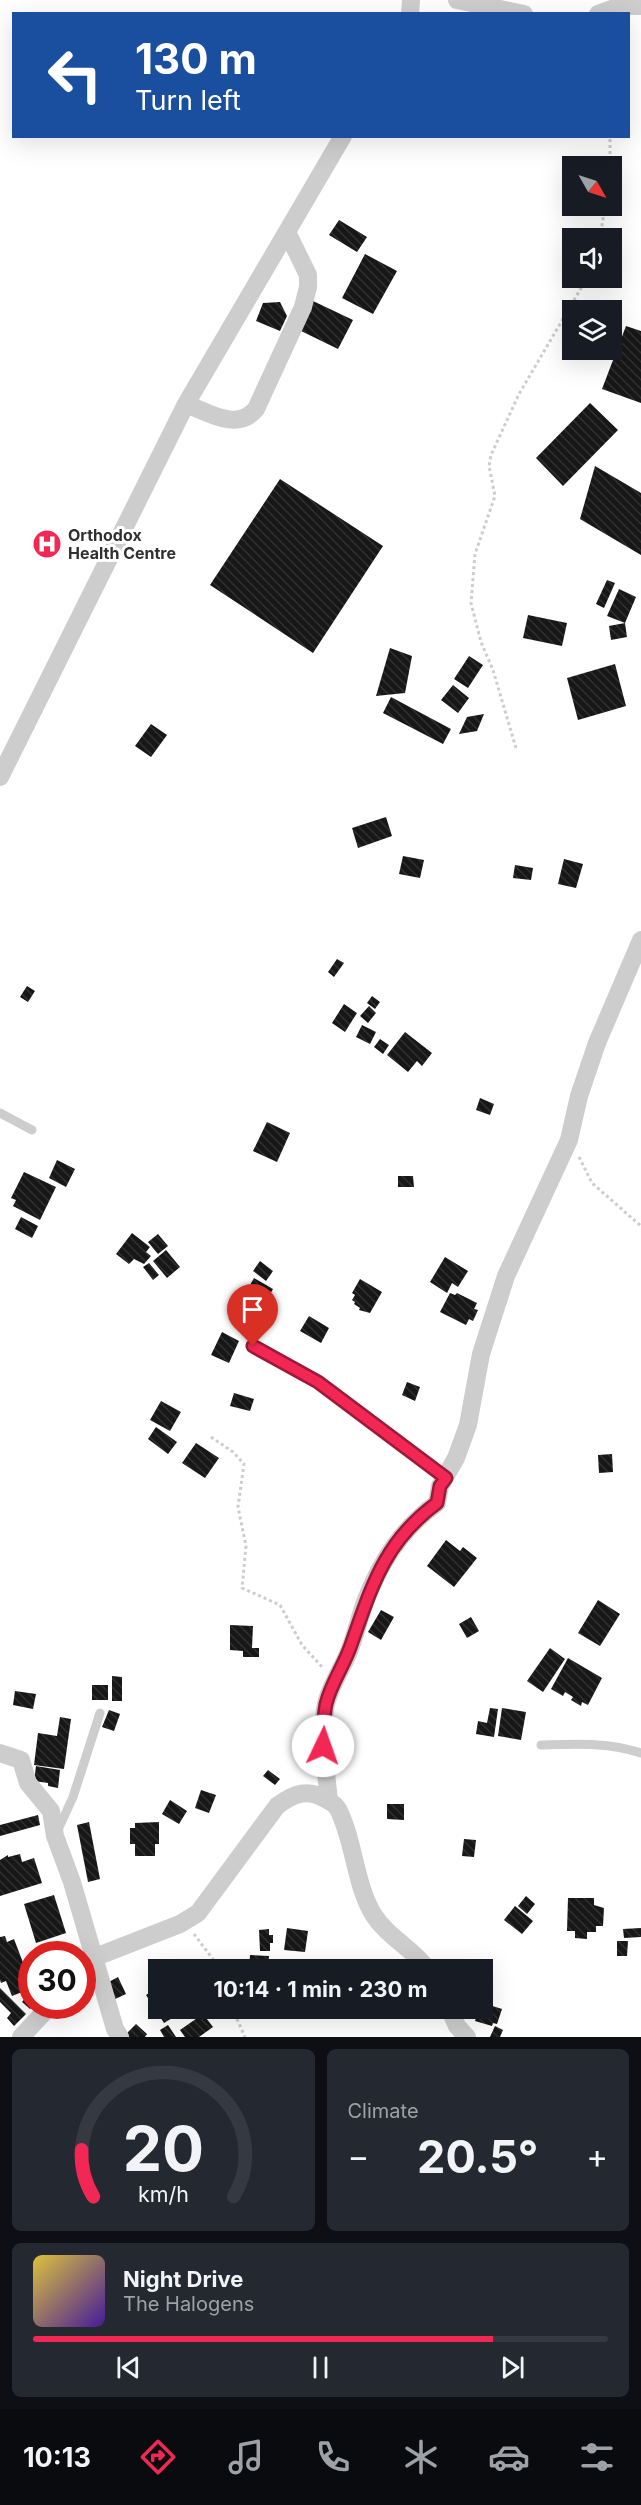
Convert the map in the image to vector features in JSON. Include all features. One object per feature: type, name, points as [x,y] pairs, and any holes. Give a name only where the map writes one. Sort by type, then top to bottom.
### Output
[{"type":"street","points":[[457,0],[514,12]]},
{"type":"street","points":[[604,12],[620,6],[641,6]]},
{"type":"street","points":[[0,777],[186,404],[342,138]]},
{"type":"street","points":[[186,404],[232,421],[244,419],[256,409],[303,307],[308,288],[308,275],[287,232]]},
{"type":"street","points":[[329,1801],[323,1746],[326,1706],[351,1646],[364,1604],[386,1559],[407,1528],[437,1503],[440,1486],[456,1458],[468,1425],[480,1354],[506,1276],[569,1140],[579,1096],[597,1042],[641,940]]},
{"type":"street","points":[[0,1753],[21,1761],[28,1783],[51,1811],[55,1836],[72,1882],[84,1941]]},
{"type":"street","points":[[96,1961],[180,1924],[198,1913],[277,1806],[293,1794],[304,1792],[329,1801],[338,1809],[368,1904],[374,1915],[386,1932],[421,1959]]},
{"type":"street","points":[[96,1983],[120,2037]]},
{"type":"street","points":[[21,2037],[38,2019]]},
{"type":"street","points":[[454,2019],[467,2037]]},
{"type":"lane","points":[[0,1113],[32,1130]]},
{"type":"lane","points":[[253,1346],[318,1382],[446,1478]]},
{"type":"lane","points":[[55,1836],[73,1797],[100,1713]]},
{"type":"lane","points":[[541,1745],[588,1743],[621,1747],[641,1753]]},
{"type":"path","points":[[610,138],[610,156]]},
{"type":"path","points":[[516,748],[491,662],[477,631],[471,603],[475,554],[495,496],[489,466],[491,455],[519,394],[581,288]]},
{"type":"path","points":[[569,1140],[592,1183],[641,1226]]},
{"type":"path","points":[[211,1437],[233,1452],[244,1464],[238,1507],[246,1546],[242,1588],[280,1605],[311,1658],[336,1680]]},
{"type":"path","points":[[180,1924],[195,1934],[213,1959]]},
{"type":"path","points":[[237,2019],[245,2037]]},
{"type":"building","points":[[339,220],[367,237],[357,252],[329,235]]},
{"type":"building","points":[[365,254],[397,271],[373,314],[342,298]]},
{"type":"building","points":[[313,301],[353,320],[338,349],[299,330]]},
{"type":"building","points":[[280,302],[287,316],[280,331],[256,321],[263,303]]},
{"type":"building","points":[[626,326],[641,331],[641,403],[602,389],[613,360],[622,360],[622,336]]},
{"type":"building","points":[[590,403],[618,430],[563,486],[536,458]]},
{"type":"building","points":[[595,466],[641,493],[641,555],[580,519]]},
{"type":"building","points":[[280,479],[383,546],[313,653],[210,585]]},
{"type":"building","points":[[607,580],[615,583],[604,608],[596,604]]},
{"type":"building","points":[[619,589],[636,597],[625,623],[607,616]]},
{"type":"building","points":[[528,615],[567,623],[562,646],[523,638]]},
{"type":"building","points":[[625,623],[627,637],[611,640],[609,626]]},
{"type":"building","points":[[390,648],[412,656],[405,693],[376,696]]},
{"type":"building","points":[[469,656],[483,665],[468,688],[454,679]]},
{"type":"building","points":[[615,664],[626,706],[578,720],[567,678]]},
{"type":"building","points":[[453,685],[469,698],[458,713],[441,700]]},
{"type":"building","points":[[391,697],[451,729],[443,744],[383,713]]},
{"type":"building","points":[[484,714],[477,731],[459,734],[467,717]]},
{"type":"building","points":[[151,724],[167,735],[151,757],[135,746]]},
{"type":"building","points":[[386,817],[392,836],[358,848],[352,828]]},
{"type":"building","points":[[403,856],[424,860],[420,878],[399,874]]},
{"type":"building","points":[[564,859],[583,864],[576,888],[558,884]]},
{"type":"building","points":[[515,865],[533,868],[531,880],[513,878]]},
{"type":"building","points":[[337,959],[344,963],[334,977],[328,972]]},
{"type":"building","points":[[27,986],[35,991],[28,1002],[20,997]]},
{"type":"building","points":[[372,996],[380,1002],[375,1009],[367,1003]]},
{"type":"building","points":[[344,1004],[357,1013],[345,1032],[332,1023]]},
{"type":"building","points":[[369,1006],[376,1013],[368,1023],[360,1016]]},
{"type":"building","points":[[362,1025],[376,1032],[370,1044],[356,1037]]},
{"type":"building","points":[[405,1032],[432,1053],[422,1066],[417,1061],[408,1072],[387,1055]]},
{"type":"building","points":[[380,1039],[389,1045],[383,1054],[374,1047]]},
{"type":"building","points":[[480,1098],[494,1104],[490,1115],[476,1110]]},
{"type":"building","points":[[267,1122],[290,1133],[277,1162],[253,1151]]},
{"type":"building","points":[[57,1160],[75,1169],[66,1187],[49,1178]]},
{"type":"building","points":[[24,1172],[56,1187],[40,1220],[13,1206],[16,1200],[11,1198]]},
{"type":"building","points":[[398,1176],[413,1176],[414,1187],[398,1187]]},
{"type":"building","points":[[21,1217],[38,1226],[32,1238],[15,1229]]},
{"type":"building","points":[[132,1233],[150,1247],[146,1252],[151,1256],[144,1264],[134,1259],[129,1264],[116,1254]]},
{"type":"building","points":[[158,1234],[168,1246],[158,1254],[148,1242]]},
{"type":"building","points":[[166,1250],[180,1267],[167,1278],[153,1261]]},
{"type":"building","points":[[445,1257],[468,1271],[458,1287],[452,1283],[447,1293],[430,1282]]},
{"type":"building","points":[[260,1261],[273,1271],[266,1281],[253,1271]]},
{"type":"building","points":[[149,1263],[159,1275],[153,1280],[143,1267]]},
{"type":"building","points":[[254,1278],[273,1289],[261,1310],[242,1299]]},
{"type":"building","points":[[360,1279],[382,1292],[370,1313],[359,1310],[360,1308],[352,1300],[355,1295],[352,1293]]},
{"type":"building","points":[[450,1293],[455,1295],[457,1293],[477,1303],[474,1309],[478,1310],[473,1321],[469,1319],[466,1325],[440,1312]]},
{"type":"building","points":[[309,1316],[329,1328],[321,1343],[300,1331]]},
{"type":"building","points":[[222,1332],[239,1341],[229,1363],[211,1355]]},
{"type":"building","points":[[407,1382],[420,1387],[415,1401],[402,1395]]},
{"type":"building","points":[[234,1393],[254,1399],[250,1411],[230,1406]]},
{"type":"building","points":[[161,1401],[181,1412],[170,1431],[150,1420]]},
{"type":"building","points":[[156,1427],[177,1442],[168,1454],[148,1439]]},
{"type":"building","points":[[196,1443],[219,1458],[205,1478],[182,1463]]},
{"type":"building","points":[[612,1454],[613,1472],[599,1473],[598,1455]]},
{"type":"building","points":[[446,1540],[460,1551],[463,1547],[477,1558],[454,1587],[427,1566]]},
{"type":"building","points":[[598,1600],[620,1614],[600,1646],[578,1633]]},
{"type":"building","points":[[381,1610],[394,1617],[381,1640],[368,1632]]},
{"type":"building","points":[[471,1617],[479,1631],[467,1638],[459,1624]]},
{"type":"building","points":[[230,1625],[253,1626],[252,1648],[259,1648],[259,1657],[243,1657],[243,1651],[230,1650]]},
{"type":"building","points":[[550,1648],[565,1659],[543,1692],[527,1681]]},
{"type":"building","points":[[568,1658],[602,1678],[588,1705],[582,1702],[581,1706],[571,1700],[573,1697],[565,1692],[563,1696],[551,1689]]},
{"type":"building","points":[[112,1676],[122,1677],[122,1701],[112,1701]]},
{"type":"building","points":[[92,1685],[108,1685],[108,1700],[92,1700]]},
{"type":"building","points":[[15,1691],[36,1694],[33,1709],[13,1705]]},
{"type":"building","points":[[490,1708],[498,1709],[494,1737],[476,1734],[478,1721],[487,1723]]},
{"type":"building","points":[[502,1708],[526,1712],[521,1740],[498,1736]]},
{"type":"building","points":[[109,1710],[120,1714],[114,1731],[102,1727]]},
{"type":"building","points":[[60,1717],[71,1719],[64,1769],[34,1765],[38,1733],[57,1736]]},
{"type":"building","points":[[36,1766],[60,1770],[58,1788],[48,1786],[48,1783],[34,1781]]},
{"type":"building","points":[[268,1770],[280,1779],[275,1785],[263,1776]]},
{"type":"building","points":[[201,1790],[216,1795],[209,1813],[195,1808]]},
{"type":"building","points":[[170,1800],[187,1811],[179,1824],[162,1814]]},
{"type":"building","points":[[387,1804],[404,1804],[404,1820],[387,1819]]},
{"type":"building","points":[[38,1815],[40,1825],[0,1836],[0,1825]]},
{"type":"building","points":[[89,1822],[100,1879],[88,1882],[77,1825]]},
{"type":"building","points":[[159,1822],[159,1844],[155,1844],[155,1856],[135,1856],[135,1844],[130,1844],[130,1828],[135,1828],[135,1823]]},
{"type":"building","points":[[464,1839],[476,1840],[474,1857],[462,1856]]},
{"type":"building","points":[[20,1854],[22,1862],[34,1858],[42,1883],[0,1896],[0,1860],[8,1855],[8,1857]]},
{"type":"building","points":[[54,1895],[66,1933],[35,1941],[24,1904]]},
{"type":"building","points":[[526,1896],[535,1904],[527,1914],[518,1906]]},
{"type":"building","points":[[568,1898],[594,1898],[594,1905],[604,1908],[603,1926],[596,1926],[596,1932],[587,1932],[587,1939],[575,1938],[575,1931],[567,1931]]},
{"type":"building","points":[[515,1906],[533,1921],[522,1934],[504,1920]]},
{"type":"building","points":[[287,1928],[308,1931],[305,1952],[284,1950]]},
{"type":"building","points":[[641,1928],[641,1937],[624,1938],[623,1929]]},
{"type":"building","points":[[269,1929],[269,1935],[273,1935],[270,1951],[260,1951],[259,1930]]},
{"type":"building","points":[[5,1936],[7,1942],[14,1939],[18,1949],[18,1994],[12,1996],[6,1981],[1,1983],[0,1980],[0,1937]]},
{"type":"building","points":[[617,1941],[628,1941],[627,1956],[617,1956]]},
{"type":"building","points":[[250,1955],[269,1956],[269,1959],[250,1959]]},
{"type":"building","points":[[118,1977],[126,1994],[113,2000],[105,1984]]},
{"type":"building","points":[[0,1988],[18,2006],[18,2019],[21,2019],[14,2026],[7,2018],[11,2013],[0,2002]]},
{"type":"building","points":[[493,2006],[502,2009],[497,2024],[493,2023],[492,2026],[475,2021],[476,2019],[493,2019]]},
{"type":"building","points":[[196,2019],[207,2019],[213,2027],[199,2037],[185,2037],[180,2030]]},
{"type":"building","points":[[136,2024],[147,2034],[145,2037],[123,2037]]},
{"type":"building","points":[[168,2025],[176,2037],[164,2037],[160,2030]]},
{"type":"building","points":[[495,2026],[503,2030],[500,2037],[490,2037]]},
{"type":"place","name":"Orthodox Health Centre","points":[[47,544]]},
{"type":"route","points":[[253,1346],[318,1382],[446,1478],[440,1486],[437,1503],[407,1528],[375,1580],[364,1604],[347,1656],[330,1691],[324,1721],[323,1746]]}]
